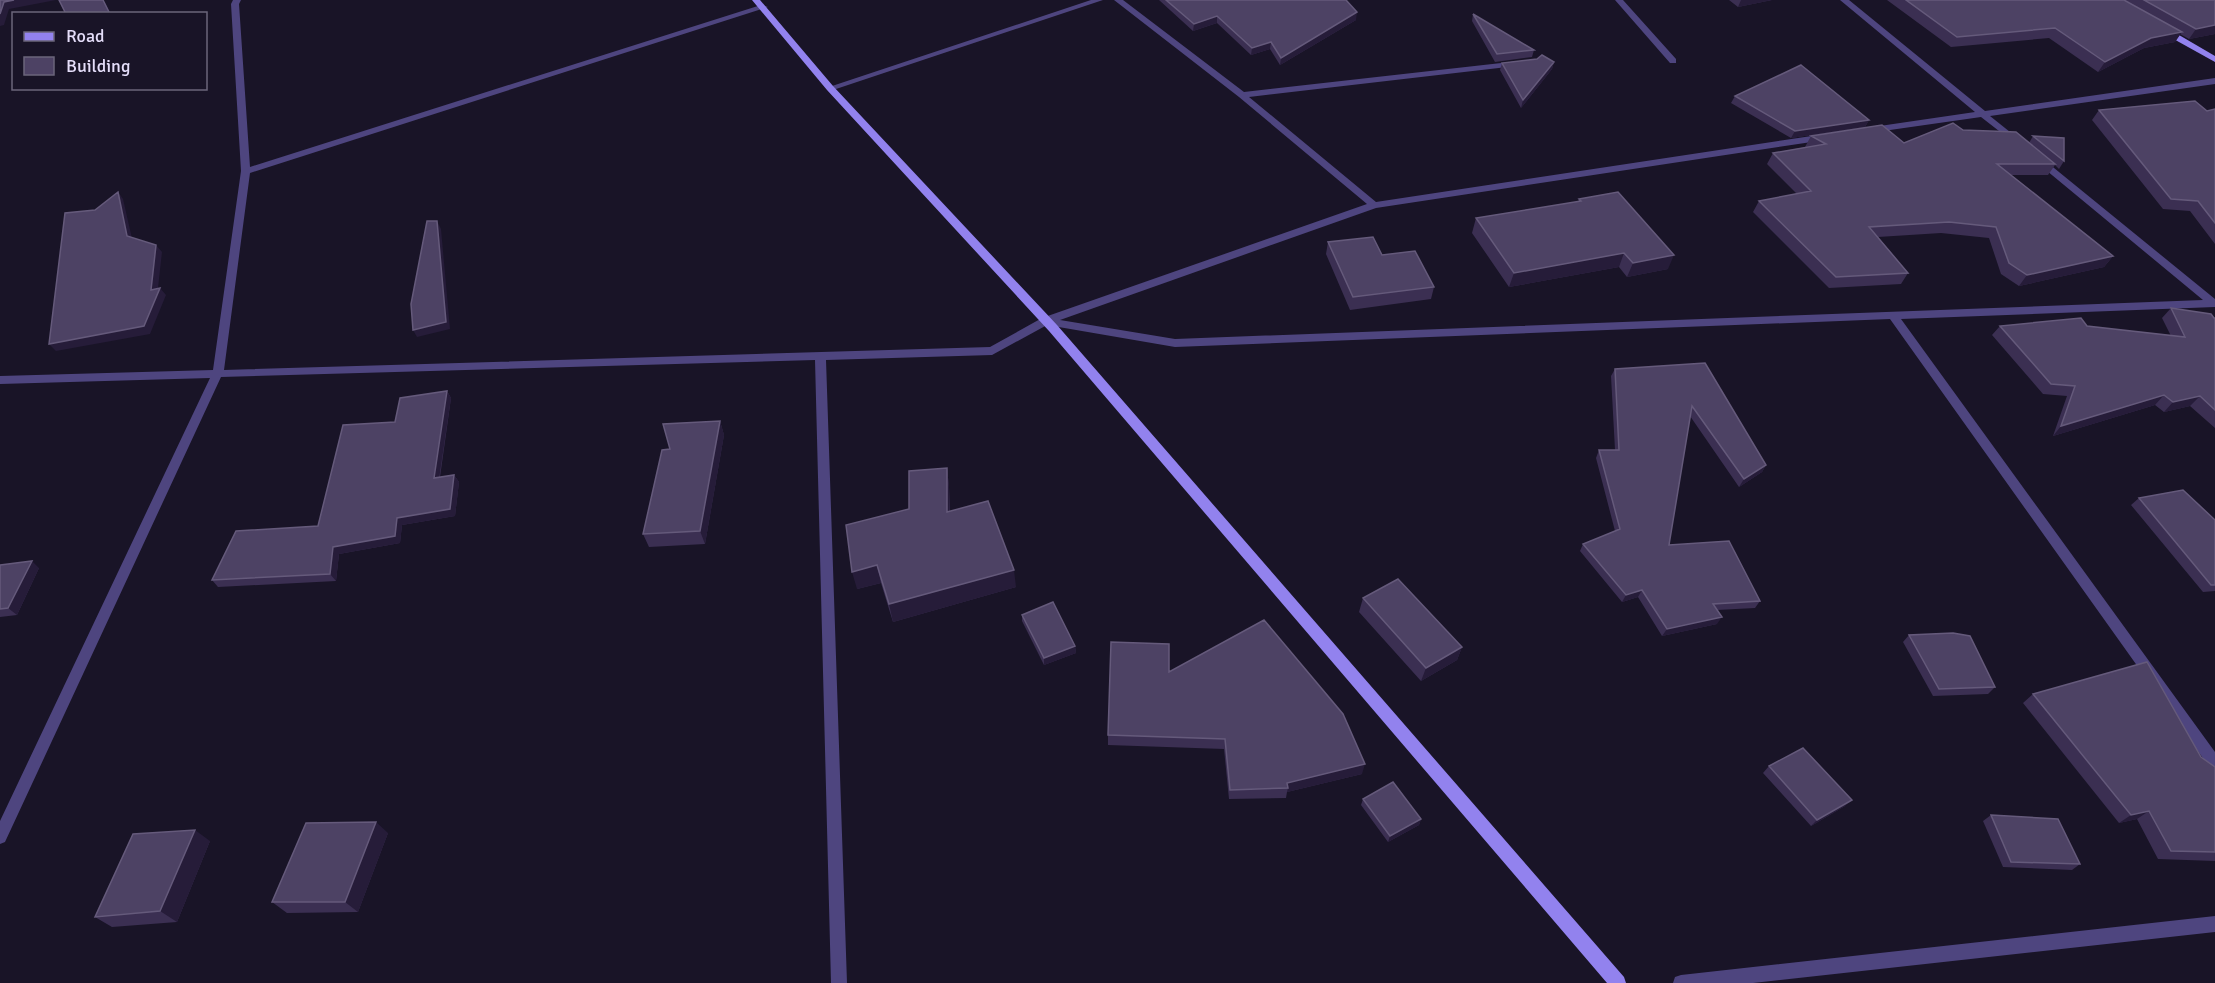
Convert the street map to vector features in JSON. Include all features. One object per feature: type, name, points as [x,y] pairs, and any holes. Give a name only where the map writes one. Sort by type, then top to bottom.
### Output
[{"type":"street","points":[[0,837],[218,372],[246,171],[235,4],[237,0]]},
{"type":"street","points":[[830,88],[1099,0]]},
{"type":"street","points":[[1118,0],[1242,95],[1374,204]]},
{"type":"street","points":[[1619,0],[1673,61]]},
{"type":"street","points":[[1844,0],[2026,150]]},
{"type":"street","points":[[246,171],[760,3],[830,88],[1046,321],[1617,983]]},
{"type":"street","points":[[2157,27],[2215,59]]},
{"type":"street","points":[[1242,95],[1525,62]]},
{"type":"street","points":[[1853,132],[2215,81]]},
{"type":"street","points":[[0,380],[992,351],[1046,321],[1374,204],[1841,134]]},
{"type":"street","points":[[2035,157],[2215,304]]},
{"type":"street","points":[[1046,321],[1174,343],[2215,304]]},
{"type":"street","points":[[1894,317],[2215,763]]},
{"type":"street","points":[[820,357],[839,983]]},
{"type":"street","points":[[1681,983],[2215,924]]},
{"type":"building","points":[[0,0],[14,0],[4,2],[0,14]]},
{"type":"building","points":[[59,0],[103,0],[109,12],[65,12]]},
{"type":"building","points":[[1166,0],[1346,0],[1357,12],[1281,58],[1271,42],[1252,48],[1217,16],[1194,24]]},
{"type":"building","points":[[1906,0],[2124,0],[2182,32],[2151,38],[2105,62],[2055,28],[1957,37]]},
{"type":"building","points":[[2144,0],[2215,0],[2215,25],[2196,29]]},
{"type":"building","points":[[1473,14],[1534,50],[1497,54]]},
{"type":"building","points":[[1542,55],[1554,62],[1523,100],[1502,63],[1537,59]]},
{"type":"building","points":[[1801,65],[1869,120],[1795,131],[1735,96]]},
{"type":"building","points":[[2195,101],[2207,111],[2215,109],[2215,223],[2198,201],[2171,199],[2099,110]]},
{"type":"building","points":[[1953,123],[1963,130],[2016,132],[2055,164],[1997,164],[2113,256],[2027,275],[2009,263],[1996,227],[1949,222],[1869,227],[1908,273],[1836,277],[1759,201],[1811,191],[1773,153],[1826,144],[1811,136],[1882,125],[1904,143]]},
{"type":"building","points":[[2033,136],[2064,138],[2064,161]]},
{"type":"building","points":[[118,192],[127,236],[156,245],[151,290],[160,288],[144,326],[49,344],[65,213],[95,210]]},
{"type":"building","points":[[1618,192],[1674,255],[1633,263],[1624,253],[1514,273],[1476,218],[1581,201],[1579,199]]},
{"type":"building","points":[[427,221],[437,221],[446,322],[413,330],[411,304]]},
{"type":"building","points":[[1373,237],[1382,255],[1415,251],[1434,287],[1353,297],[1328,242]]},
{"type":"building","points":[[2171,308],[2211,314],[2215,318],[2215,410],[2200,396],[2173,402],[2164,395],[2061,426],[2075,386],[2051,384],[2000,326],[2081,318],[2087,326],[2185,337]]},
{"type":"building","points":[[1705,363],[1766,465],[1744,479],[1692,406],[1669,545],[1729,541],[1760,601],[1713,604],[1722,617],[1667,629],[1642,590],[1626,595],[1583,544],[1620,529],[1599,450],[1619,450],[1615,369]]},
{"type":"building","points":[[447,391],[434,478],[454,475],[450,509],[397,518],[395,536],[333,547],[330,574],[212,580],[236,531],[318,526],[343,425],[395,422],[400,398]]},
{"type":"building","points":[[720,421],[700,531],[643,534],[662,450],[670,449],[663,424]]},
{"type":"building","points":[[947,468],[947,512],[988,501],[1014,570],[889,604],[877,565],[852,572],[846,525],[909,509],[909,471]]},
{"type":"building","points":[[2183,490],[2215,520],[2215,585],[2211,585],[2139,498]]},
{"type":"building","points":[[32,561],[8,608],[0,609],[0,565]]},
{"type":"building","points":[[1398,579],[1462,647],[1426,668],[1363,598]]},
{"type":"building","points":[[1053,602],[1075,646],[1044,658],[1022,615]]},
{"type":"building","points":[[1264,620],[1343,714],[1365,764],[1287,783],[1288,788],[1230,790],[1225,739],[1108,735],[1111,642],[1169,644],[1169,672]]},
{"type":"building","points":[[1953,633],[1970,636],[1995,687],[1939,689],[1909,635]]},
{"type":"building","points":[[2147,662],[2201,757],[2215,767],[2215,852],[2171,851],[2149,811],[2131,815],[2033,694]]},
{"type":"building","points":[[1803,748],[1852,800],[1817,820],[1769,766]]},
{"type":"building","points":[[1393,782],[1421,819],[1390,836],[1363,799]]},
{"type":"building","points":[[1991,815],[2058,819],[2080,864],[2011,862]]},
{"type":"building","points":[[376,822],[345,902],[272,902],[306,823]]},
{"type":"building","points":[[195,830],[160,911],[95,917],[133,834]]}]
